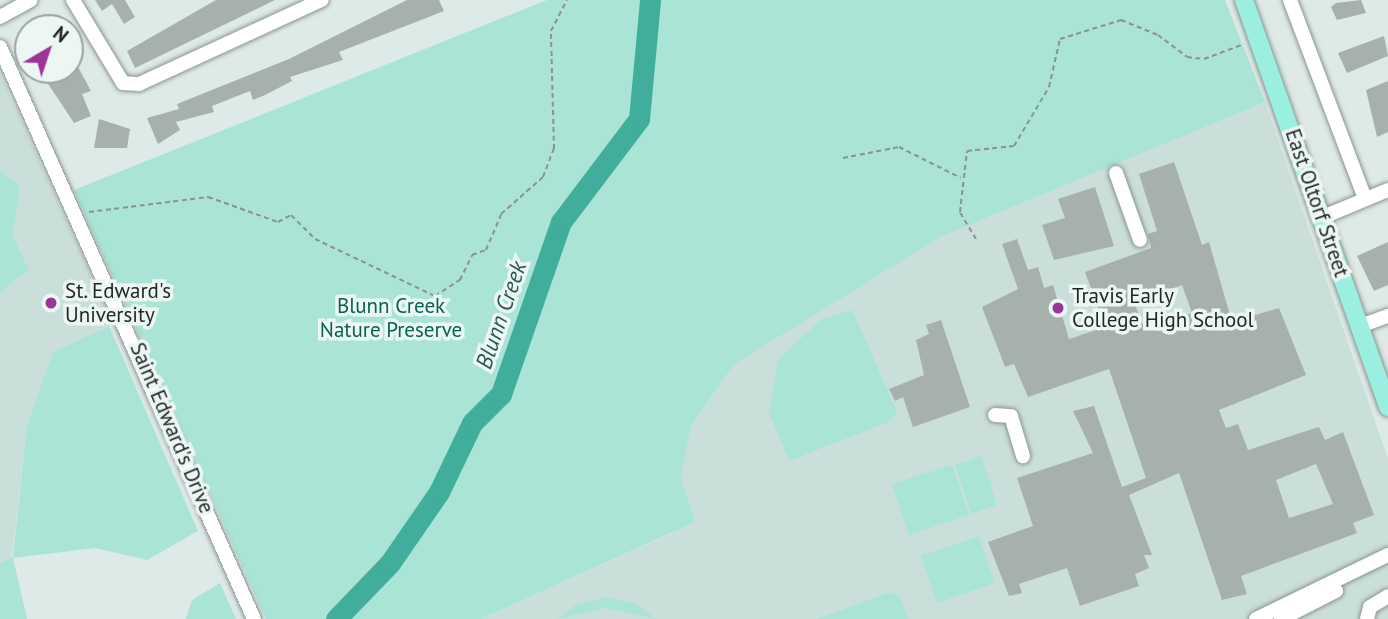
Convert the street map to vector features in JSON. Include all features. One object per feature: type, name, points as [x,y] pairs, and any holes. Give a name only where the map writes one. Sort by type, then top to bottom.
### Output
[{"type":"main road","name":"East Oltorf Street","points":[[1244,0],[1388,407]]},
{"type":"street","points":[[0,17],[31,0]]},
{"type":"street","points":[[73,0],[122,83],[139,84],[322,0]]},
{"type":"street","points":[[1290,0],[1365,199]]},
{"type":"street","name":"Saint Edward's Drive","points":[[0,47],[71,213],[134,337],[254,619]]},
{"type":"street","points":[[1116,173],[1140,240]]},
{"type":"street","points":[[1323,217],[1388,190]]},
{"type":"street","points":[[1360,326],[1388,316]]},
{"type":"street","points":[[995,415],[1011,416],[1023,456]]},
{"type":"street","points":[[1256,619],[1388,555]]},
{"type":"street","points":[[1281,619],[1388,565]]},
{"type":"street","points":[[1367,619],[1370,607],[1388,596]]},
{"type":"path","points":[[71,213],[208,197],[278,222],[291,215],[315,239],[435,296],[460,280],[472,255],[486,250],[501,214],[543,177],[554,149],[551,31],[567,0]]},
{"type":"path","points":[[976,239],[960,212],[967,151],[1004,152],[1018,139],[1049,87],[1060,39],[1071,32],[1121,20],[1158,35],[1187,57],[1204,59],[1245,44]]},
{"type":"path","points":[[843,158],[899,148],[962,178]]},
{"type":"shaded area","name":"St. Edward's University","points":[[0,73],[113,324],[53,352],[27,424],[12,558],[0,563]]},
{"type":"shaded area","name":"Travis Early College High School","points":[[1265,102],[1388,459],[1388,619],[481,619],[672,533],[619,380],[1035,193]]},
{"type":"green space","name":"Blunn Creek Nature Preserve","points":[[547,0],[1225,0],[1265,102],[942,236],[733,365],[691,426],[681,477],[695,522],[481,619],[266,619],[74,190]]},
{"type":"green space","points":[[0,170],[20,187],[12,235],[29,270],[0,292]]},
{"type":"green space","points":[[852,310],[897,411],[891,421],[789,461],[769,412],[778,360],[820,320]]},
{"type":"green space","points":[[109,326],[198,531],[147,560],[95,548],[13,558],[27,619],[0,619],[0,563],[13,557],[27,424],[53,352]]},
{"type":"green space","points":[[981,456],[997,505],[971,514],[955,465]]},
{"type":"green space","points":[[952,465],[969,515],[909,535],[892,484]]},
{"type":"green space","points":[[979,536],[995,583],[937,603],[921,556]]},
{"type":"green space","points":[[220,583],[236,619],[186,619],[192,600]]},
{"type":"green space","points":[[890,592],[900,596],[908,619],[817,619]]},
{"type":"green space","points":[[606,597],[636,604],[656,619],[606,608],[557,619],[575,605]]},
{"type":"building","points":[[95,0],[125,0],[135,17],[124,24],[112,4],[102,11]]},
{"type":"building","points":[[216,0],[275,0],[135,68],[127,51]]},
{"type":"building","points":[[407,0],[439,0],[444,11],[339,52],[343,60],[290,77],[292,81],[253,100],[250,91],[212,106],[214,112],[176,122],[180,130],[158,144],[147,118],[179,109],[177,104],[289,59]]},
{"type":"building","points":[[1361,0],[1366,13],[1337,20],[1331,7],[1336,3]]},
{"type":"building","points":[[1384,36],[1388,56],[1347,73],[1338,53]]},
{"type":"building","points":[[84,78],[91,91],[82,94],[91,116],[74,123],[48,84],[84,84]]},
{"type":"building","points":[[1388,81],[1388,132],[1377,137],[1366,90]]},
{"type":"building","points":[[99,119],[130,129],[127,148],[94,148]]},
{"type":"building","points":[[1174,162],[1202,245],[1209,242],[1232,322],[1279,308],[1306,375],[1219,410],[1226,428],[1238,424],[1248,450],[1319,427],[1325,440],[1343,432],[1374,515],[1353,523],[1357,533],[1241,576],[1247,594],[1222,600],[1179,473],[1129,495],[1152,555],[1144,555],[1149,568],[1135,574],[1139,586],[1080,606],[1067,568],[1019,584],[1022,593],[1009,596],[988,542],[1033,526],[1017,478],[1093,453],[1073,411],[1094,406],[1122,487],[1146,478],[1109,369],[1028,397],[1014,364],[1005,367],[982,307],[1018,289],[1002,244],[1017,239],[1028,270],[1038,267],[1044,288],[1053,285],[1069,339],[1105,327],[1085,272],[1151,248],[1148,234],[1157,231],[1139,174]],"holes":[[[1182,285],[1192,313],[1145,330],[1134,302]],[[1316,464],[1333,504],[1289,518],[1276,480]]]},
{"type":"building","points":[[1095,187],[1114,246],[1054,260],[1042,225],[1065,218],[1058,199]]},
{"type":"building","points":[[1388,242],[1388,285],[1374,291],[1357,256]]},
{"type":"building","points":[[941,320],[970,407],[913,427],[903,397],[895,401],[889,389],[924,375],[916,340],[929,334],[926,325]]},
{"type":"waterway","name":"Blunn Creek","points":[[336,619],[390,563],[439,492],[472,423],[501,394],[561,222],[639,119],[650,0]]},
{"type":"place","name":"St. Edward's University","points":[[51,303]]},
{"type":"place","name":"Travis Early College High School","points":[[1058,308]]}]
